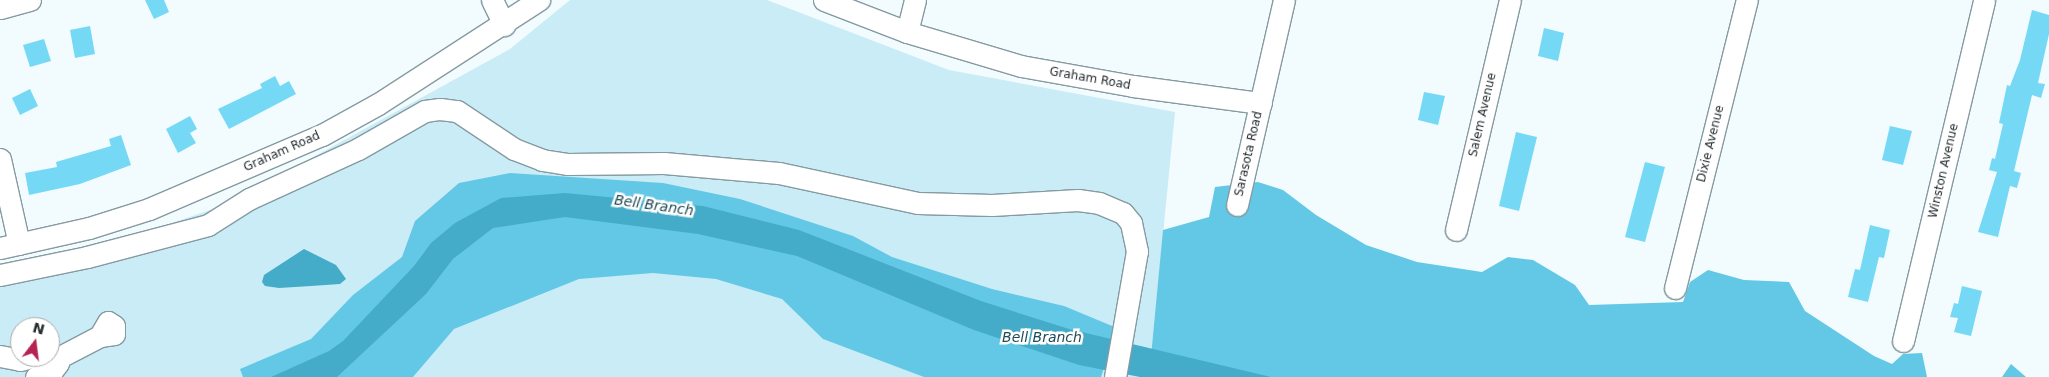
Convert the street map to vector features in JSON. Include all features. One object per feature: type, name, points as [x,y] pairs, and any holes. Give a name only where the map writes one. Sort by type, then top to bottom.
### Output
[{"type":"street","points":[[0,8],[30,0]]},
{"type":"street","points":[[492,0],[504,25]]},
{"type":"street","name":"Graham Road","points":[[10,246],[89,228],[149,208],[322,135],[378,104],[504,25],[539,0]]},
{"type":"street","name":"Graham Road","points":[[824,0],[907,32],[992,58],[1063,75],[1260,103]]},
{"type":"street","points":[[907,32],[915,0]]},
{"type":"street","points":[[1260,103],[1284,0]]},
{"type":"street","name":"Salem Avenue","points":[[1456,230],[1510,0]]},
{"type":"street","name":"Dixie Avenue","points":[[1675,288],[1747,0]]},
{"type":"street","name":"Winston Avenue","points":[[1903,341],[1984,0]]},
{"type":"street","name":"Sarasota Road","points":[[1237,206],[1260,103]]},
{"type":"street","points":[[0,275],[87,257],[208,225],[249,198],[358,149],[426,110],[440,109],[457,111],[514,149],[542,160],[567,164],[664,163],[779,174],[918,202],[992,205],[1078,200],[1099,203],[1123,213],[1135,238],[1137,251],[1115,377]]},
{"type":"street","points":[[0,158],[10,246]]},
{"type":"street","points":[[60,353],[100,336]]},
{"type":"street","points":[[36,377],[52,371],[55,367]]},
{"type":"shaded area","points":[[570,0],[767,0],[949,70],[1175,112],[1149,377],[0,377],[0,269],[166,225],[213,209],[257,188],[510,49]]},
{"type":"shaded area","points":[[510,173],[663,183],[740,199],[853,236],[892,257],[992,289],[1064,306],[1117,328],[1101,377],[924,377],[823,339],[782,299],[716,279],[653,273],[579,279],[454,329],[413,377],[243,377],[240,369],[311,339],[353,295],[402,257],[415,221],[459,183]]},
{"type":"shaded area","points":[[1258,182],[1283,190],[1316,215],[1366,245],[1417,262],[1482,272],[1508,257],[1533,260],[1575,285],[1589,305],[1683,302],[1690,282],[1708,270],[1744,280],[1789,282],[1805,311],[1874,356],[1892,364],[1903,354],[1922,353],[1927,377],[1149,377],[1163,230],[1209,217],[1215,187]]},
{"type":"shaded area","points":[[2011,364],[2026,377],[2002,377]]},
{"type":"water","name":"Bell Branch","points":[[565,193],[703,206],[799,230],[981,301],[1069,329],[1271,377],[1140,377],[1079,365],[974,330],[797,256],[698,234],[565,217],[493,228],[453,259],[426,294],[337,377],[271,377],[329,351],[343,341],[414,266],[431,243],[455,223],[501,198]]},
{"type":"water","points":[[304,249],[336,265],[346,279],[340,284],[279,288],[265,286],[262,282],[264,275]]},
{"type":"building","points":[[145,0],[164,0],[169,12],[154,19]]},
{"type":"building","points":[[2032,10],[2049,15],[2049,34],[2038,83],[2045,84],[2041,98],[2032,95],[2014,171],[2021,173],[2017,188],[2010,186],[1998,237],[1978,232],[1997,172],[1989,170],[1992,158],[1995,159],[2003,124],[1999,123],[2007,85],[2010,86],[2020,60]]},
{"type":"building","points":[[90,26],[95,54],[75,58],[70,30]]},
{"type":"building","points":[[1544,28],[1564,33],[1558,61],[1538,56]]},
{"type":"building","points":[[44,39],[51,61],[30,67],[23,45]]},
{"type":"building","points":[[275,76],[280,86],[289,81],[296,94],[229,129],[218,109],[262,88],[260,84]]},
{"type":"building","points":[[30,89],[38,106],[20,115],[12,98]]},
{"type":"building","points":[[1424,92],[1445,96],[1438,125],[1418,120]]},
{"type":"building","points":[[190,116],[197,129],[190,133],[196,143],[178,153],[166,129]]},
{"type":"building","points":[[1890,126],[1912,131],[1903,165],[1882,160]]},
{"type":"building","points":[[1516,132],[1537,137],[1519,211],[1499,206]]},
{"type":"building","points":[[121,135],[131,165],[80,184],[29,195],[25,173],[57,167],[56,162],[111,146],[109,139]]},
{"type":"building","points":[[1645,162],[1665,167],[1645,242],[1625,237]]},
{"type":"building","points":[[1870,225],[1890,230],[1884,258],[1879,257],[1868,302],[1848,297],[1855,269],[1860,270]]},
{"type":"building","points":[[1962,286],[1982,291],[1971,336],[1954,332],[1958,318],[1950,317],[1954,303],[1958,304]]}]
